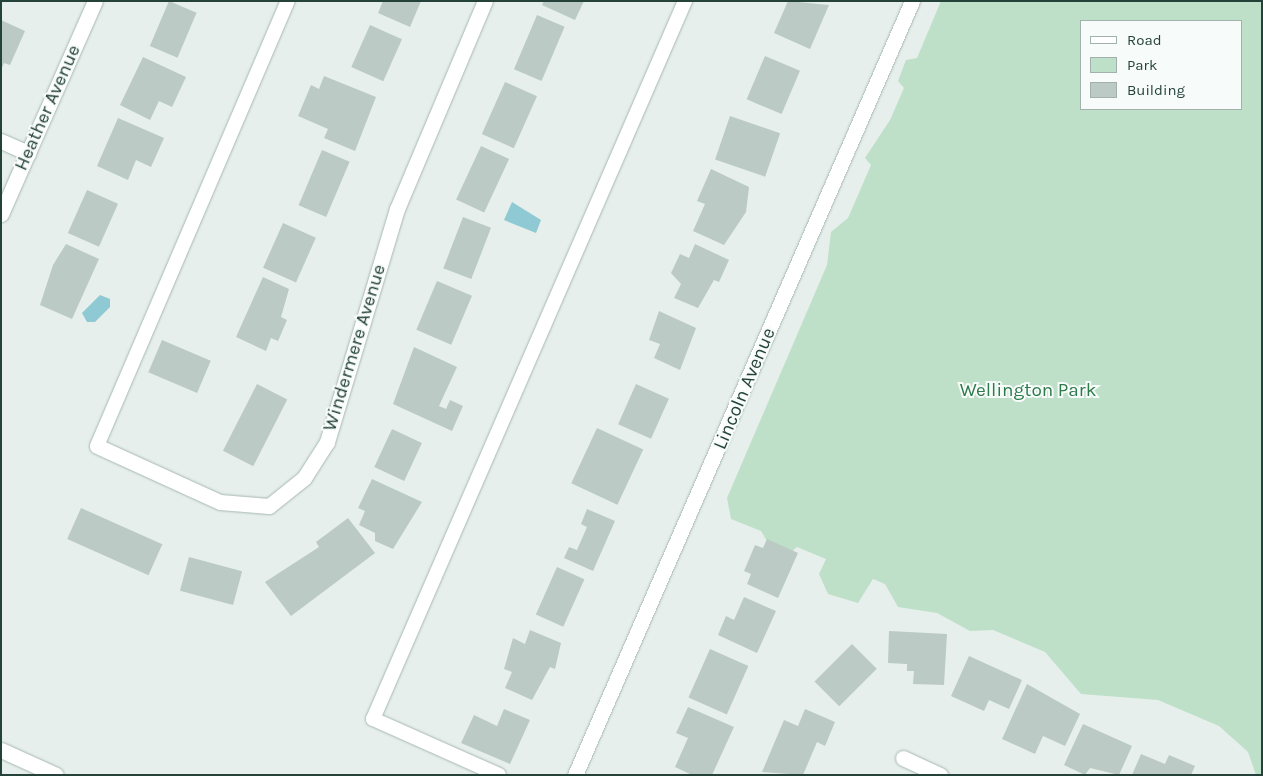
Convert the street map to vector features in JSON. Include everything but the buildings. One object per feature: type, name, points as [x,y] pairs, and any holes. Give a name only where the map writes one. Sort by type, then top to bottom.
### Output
[{"type":"street","name":"Heather Avenue","points":[[1,214],[95,1]]},
{"type":"street","name":"Windermere Avenue","points":[[97,446],[220,502],[269,506],[304,478],[327,442],[397,209],[485,1]]},
{"type":"street","name":"Lincoln Avenue","points":[[575,775],[912,1]]},
{"type":"street","points":[[1,141],[28,153]]},
{"type":"street","points":[[1,750],[56,775]]},
{"type":"street","points":[[903,758],[940,775]]},
{"type":"lane","points":[[97,446],[288,1]]},
{"type":"lane","points":[[499,775],[373,719],[685,1]]},
{"type":"green space","name":"Wellington Park","points":[[941,1],[1262,1],[1262,775],[1256,775],[1248,752],[1219,726],[1158,700],[1081,694],[1045,652],[993,630],[970,631],[937,613],[898,607],[885,584],[873,579],[858,603],[828,594],[819,574],[826,559],[797,547],[790,553],[772,549],[761,531],[731,519],[727,498],[827,265],[831,232],[848,218],[871,165],[865,158],[890,120],[904,88],[898,81],[906,60],[917,58]]},
{"type":"water","points":[[512,202],[541,220],[536,233],[504,220]]},
{"type":"water","points":[[100,295],[110,299],[110,307],[95,322],[87,322],[82,313]]}]
